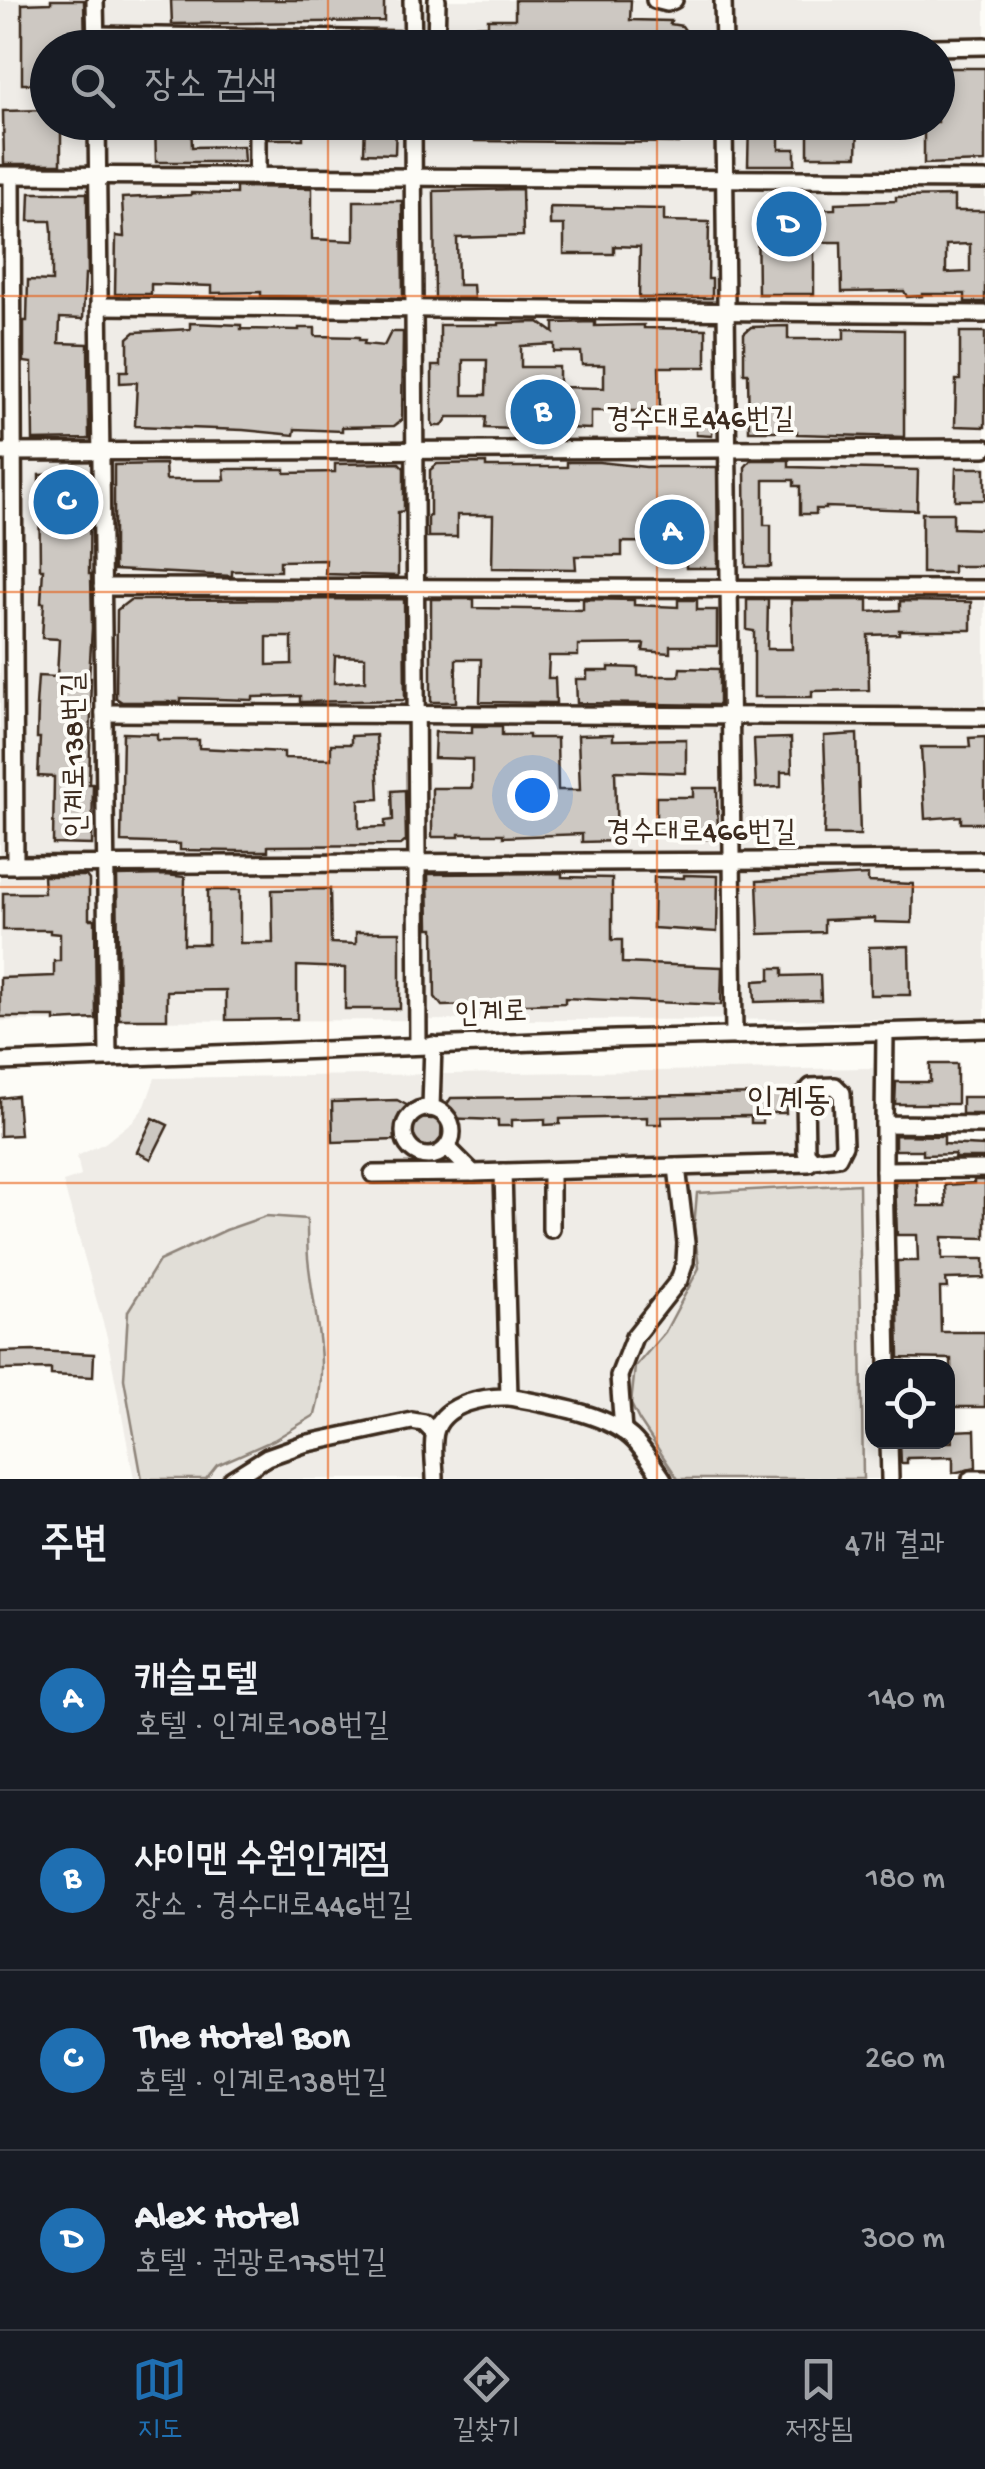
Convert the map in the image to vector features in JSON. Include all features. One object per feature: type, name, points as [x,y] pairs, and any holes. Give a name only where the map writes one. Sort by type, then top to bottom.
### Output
[{"type":"street","points":[[95,0],[96,30]]},
{"type":"street","points":[[412,0],[412,30]]},
{"type":"street","points":[[436,0],[436,30]]},
{"type":"street","points":[[655,0],[674,0]]},
{"type":"street","points":[[723,0],[724,30]]},
{"type":"street","points":[[955,47],[985,46]]},
{"type":"street","name":"인계로138번길","points":[[97,140],[108,1058]]},
{"type":"street","points":[[257,177],[258,140]]},
{"type":"street","points":[[413,140],[417,863],[431,1108]]},
{"type":"street","points":[[724,140],[734,1036]]},
{"type":"street","points":[[7,865],[6,176],[985,180]]},
{"type":"street","points":[[99,306],[985,314]]},
{"type":"street","name":"경수대로446번길","points":[[6,452],[985,448]]},
{"type":"street","points":[[102,586],[985,589]]},
{"type":"street","points":[[104,713],[985,717]]},
{"type":"street","name":"경수대로466번길","points":[[7,865],[985,860]]},
{"type":"street","name":"인계로","points":[[0,1062],[425,1045],[985,1030]]},
{"type":"street","points":[[885,1032],[888,1359]]},
{"type":"street","points":[[372,1174],[809,1163],[838,1156],[844,1145],[842,1094],[835,1086],[811,1087],[804,1094],[806,1152],[813,1160]]},
{"type":"street","points":[[431,1108],[441,1112],[451,1124],[447,1147],[434,1156],[415,1153],[406,1143],[404,1127],[412,1114],[431,1108]]},
{"type":"street","points":[[884,1124],[985,1124]]},
{"type":"street","points":[[447,1147],[473,1173]]},
{"type":"street","points":[[405,1174],[415,1153]]},
{"type":"street","points":[[623,1431],[619,1376],[634,1337],[680,1280],[685,1262],[677,1167]]},
{"type":"street","points":[[884,1170],[985,1169]]},
{"type":"street","points":[[551,1171],[551,1230]]},
{"type":"street","points":[[503,1172],[509,1396]]},
{"type":"street","points":[[435,1479],[434,1433],[440,1422],[464,1404],[509,1396],[595,1418],[623,1431],[633,1438],[663,1479]]},
{"type":"street","points":[[232,1479],[267,1458],[304,1444],[412,1421],[424,1423],[434,1433]]},
{"type":"street","points":[[889,1449],[890,1479]]},
{"type":"street","points":[[971,1479],[985,1478]]},
{"type":"shaded area","points":[[0,0],[985,0],[985,1019],[0,1021]]},
{"type":"shaded area","points":[[873,1068],[876,1359],[865,1359],[865,1449],[877,1449],[878,1479],[134,1479],[107,1337],[63,1182],[81,1176],[77,1156],[105,1143],[134,1120],[145,1106],[155,1078]]},
{"type":"shaded area","points":[[859,1184],[863,1479],[678,1479],[631,1404],[635,1367],[665,1332],[699,1268],[694,1227],[697,1193]]},
{"type":"shaded area","points":[[266,1216],[307,1219],[321,1356],[315,1415],[274,1440],[217,1465],[206,1479],[142,1479],[124,1379],[128,1311],[159,1261]]},
{"type":"building","points":[[84,0],[85,30],[30,30],[30,84],[22,84],[22,4]]},
{"type":"building","points":[[171,0],[384,0],[384,21],[172,24]]},
{"type":"building","points":[[515,0],[631,0],[630,20],[671,21],[670,24],[685,30],[473,30],[488,25],[488,19],[515,19]]},
{"type":"building","points":[[955,68],[985,68],[985,162],[924,164],[924,140],[955,140]]},
{"type":"building","points":[[30,110],[30,140],[61,140],[61,164],[4,164],[3,111]]},
{"type":"building","points":[[155,140],[192,140],[192,147],[243,146],[244,162],[156,162]]},
{"type":"building","points":[[364,140],[395,140],[395,154],[364,153]]},
{"type":"building","points":[[678,140],[678,143],[475,141]]},
{"type":"building","points":[[749,140],[779,140],[779,149],[795,149],[795,165],[748,165]]},
{"type":"building","points":[[808,140],[857,140],[857,156],[808,156]]},
{"type":"building","points":[[236,187],[312,188],[312,239],[354,241],[354,201],[402,201],[403,298],[261,296],[261,292],[212,293],[212,286],[151,284],[151,294],[115,294],[116,236],[124,237],[122,198],[236,194]]},
{"type":"building","points":[[522,189],[523,236],[457,238],[458,285],[473,285],[474,298],[435,298],[434,191]]},
{"type":"building","points":[[30,193],[87,193],[88,274],[83,319],[60,318],[59,343],[88,344],[89,439],[33,440],[32,363],[24,362],[24,321],[28,280],[52,281],[52,231],[51,221],[29,221]]},
{"type":"building","points":[[954,196],[954,211],[985,211],[985,302],[965,302],[965,294],[907,297],[904,291],[842,292],[841,242],[814,242],[814,294],[758,294],[757,210],[835,209],[835,203],[896,201],[896,197]],"holes":[[[970,244],[970,272],[946,273],[946,245]]]},
{"type":"building","points":[[550,207],[664,209],[664,221],[709,222],[708,279],[712,279],[712,298],[639,298],[640,247],[614,246],[614,254],[564,254],[564,225],[550,225]]},
{"type":"building","points":[[539,322],[554,333],[554,323],[706,329],[706,367],[659,367],[660,411],[591,411],[591,429],[564,428],[564,423],[518,424],[517,429],[485,428],[486,417],[448,417],[442,426],[434,426],[432,366],[440,366],[440,325]],"holes":[[[554,344],[554,352],[581,352],[582,365],[604,365],[604,388],[559,387],[559,367],[521,367],[521,346]],[[463,360],[487,360],[486,395],[463,395]]]},
{"type":"building","points":[[190,323],[241,325],[241,329],[315,328],[315,336],[359,337],[365,340],[364,344],[384,346],[391,332],[403,332],[402,420],[394,426],[342,427],[342,431],[295,429],[294,435],[135,426],[137,382],[120,383],[120,371],[128,371],[128,338],[135,332],[190,329]]},
{"type":"building","points":[[788,326],[788,339],[844,339],[844,329],[904,330],[904,437],[749,431],[744,333],[751,327]]},
{"type":"building","points":[[960,332],[985,332],[985,427],[955,426]]},
{"type":"building","points":[[696,416],[713,417],[712,436],[696,435]]},
{"type":"building","points":[[751,460],[789,460],[789,467],[918,470],[917,510],[826,507],[816,509],[816,514],[800,514],[800,486],[794,486],[794,480],[764,480],[764,525],[771,525],[771,567],[746,567],[745,467]]},
{"type":"building","points":[[567,462],[717,467],[718,568],[686,568],[685,543],[622,542],[622,556],[575,556],[576,569],[492,568],[493,515],[457,515],[457,537],[428,537],[430,470],[437,464],[567,467]]},
{"type":"building","points":[[399,463],[404,468],[404,511],[398,512],[398,576],[325,574],[326,560],[280,561],[280,571],[232,571],[232,576],[114,570],[114,465],[165,464],[166,480],[225,480],[224,469],[335,472],[335,464]]},
{"type":"building","points":[[956,468],[985,468],[985,500],[955,500]]},
{"type":"building","points":[[90,473],[92,845],[53,844],[54,777],[38,776],[40,738],[36,706],[38,676],[57,677],[59,639],[42,638],[39,475]]},
{"type":"building","points":[[922,513],[953,513],[953,528],[985,529],[985,566],[953,566],[953,573],[922,573]]},
{"type":"building","points":[[404,599],[405,700],[300,702],[300,696],[122,702],[116,698],[117,610],[130,600]],"holes":[[[267,637],[292,637],[292,664],[267,665]],[[335,656],[365,657],[365,681],[334,683]]]},
{"type":"building","points":[[431,599],[474,599],[474,608],[583,610],[583,599],[634,600],[634,605],[678,607],[678,600],[697,600],[697,610],[717,610],[717,646],[670,646],[670,653],[643,651],[644,644],[578,645],[578,656],[549,656],[548,678],[555,678],[556,703],[480,702],[481,659],[456,659],[456,702],[431,702]]},
{"type":"building","points":[[747,600],[768,600],[767,649],[792,649],[791,600],[868,600],[868,612],[900,610],[900,601],[971,602],[971,630],[899,630],[899,634],[868,635],[869,690],[812,691],[812,697],[754,697],[754,631],[747,630]]},
{"type":"building","points":[[609,667],[638,668],[638,676],[679,676],[680,668],[719,669],[719,705],[577,703],[576,679],[587,679],[587,671],[609,671]]},
{"type":"building","points":[[472,726],[502,726],[502,735],[557,738],[558,790],[580,790],[578,735],[613,734],[613,740],[686,739],[686,773],[615,771],[617,841],[582,842],[582,834],[432,837],[432,788],[472,788],[472,759],[434,758],[435,732],[472,733]]},
{"type":"building","points":[[123,733],[157,734],[157,740],[199,740],[199,748],[284,752],[284,758],[331,759],[331,744],[351,744],[351,736],[376,735],[379,799],[359,800],[359,828],[385,827],[385,821],[393,820],[392,791],[405,790],[406,841],[401,845],[268,846],[268,851],[180,850],[180,844],[121,842]]},
{"type":"building","points":[[857,734],[860,835],[824,835],[824,736]]},
{"type":"building","points":[[985,737],[985,823],[961,823],[961,816],[925,819],[921,747],[970,747],[969,738]]},
{"type":"building","points":[[791,738],[792,772],[781,772],[781,787],[756,788],[754,739]]},
{"type":"building","points":[[693,788],[717,788],[718,839],[693,839],[693,830],[656,830],[656,797],[693,797]]},
{"type":"building","points":[[562,873],[562,877],[612,878],[612,940],[622,940],[622,963],[722,967],[721,1005],[565,998],[565,1003],[442,1006],[435,997],[428,874]]},
{"type":"building","points":[[868,875],[868,882],[913,884],[912,923],[875,922],[875,918],[824,920],[824,932],[759,934],[757,881]]},
{"type":"building","points":[[43,876],[86,876],[89,880],[89,919],[95,919],[96,1019],[0,1017],[0,978],[54,976],[54,961],[60,961],[60,934],[50,930],[3,930],[3,893],[44,893]]},
{"type":"building","points":[[117,876],[185,877],[184,944],[208,944],[208,890],[240,890],[240,943],[273,943],[272,890],[330,889],[331,943],[356,944],[356,932],[400,932],[400,1009],[345,1009],[345,968],[297,966],[297,1019],[226,1020],[226,990],[167,991],[167,1019],[119,1019]]},
{"type":"building","points":[[718,876],[717,932],[653,928],[654,877]]},
{"type":"building","points":[[909,946],[910,995],[870,995],[869,947]]},
{"type":"building","points":[[770,968],[783,968],[783,976],[820,975],[821,1000],[755,1002],[754,981],[770,980]]},
{"type":"building","points":[[930,1064],[957,1064],[957,1104],[895,1104],[896,1082],[930,1082]]},
{"type":"building","points":[[785,1094],[786,1113],[762,1113],[762,1123],[751,1123],[751,1116],[661,1117],[662,1124],[647,1124],[647,1117],[560,1119],[560,1124],[545,1125],[545,1119],[512,1120],[512,1126],[498,1126],[498,1120],[442,1118],[441,1138],[428,1147],[417,1144],[396,1126],[397,1140],[333,1142],[332,1102],[397,1100],[416,1110],[418,1118],[432,1119],[440,1115],[451,1098]]},
{"type":"building","points":[[17,1096],[20,1135],[0,1136],[0,1098]]},
{"type":"building","points":[[962,1097],[985,1097],[985,1114],[962,1114]]},
{"type":"building","points":[[153,1118],[168,1125],[151,1159],[137,1152]]},
{"type":"building","points":[[895,1135],[944,1136],[944,1144],[985,1146],[985,1158],[895,1150]]},
{"type":"building","points":[[985,1180],[985,1238],[942,1237],[942,1259],[984,1259],[984,1278],[946,1279],[947,1288],[940,1288],[941,1332],[985,1332],[985,1407],[955,1407],[955,1359],[899,1358],[897,1261],[918,1261],[917,1235],[897,1235],[895,1181],[917,1181],[918,1206],[946,1206],[945,1185]]},
{"type":"building","points":[[0,1352],[94,1354],[93,1377],[51,1375],[51,1369],[0,1370]]},
{"type":"building","points":[[975,1430],[976,1468],[953,1473],[953,1457],[907,1458],[907,1463],[901,1463],[900,1449],[955,1449],[955,1431]]},
{"type":"place","name":"Alex Hotel","points":[[789,224]]},
{"type":"place","name":"샤이맨 수원인계점","points":[[543,412]]},
{"type":"place","name":"The Hotel Bon","points":[[66,502]]},
{"type":"place","name":"캐슬모텔","points":[[672,532]]},
{"type":"district","name":"인계동","points":[[789,1103]]}]
